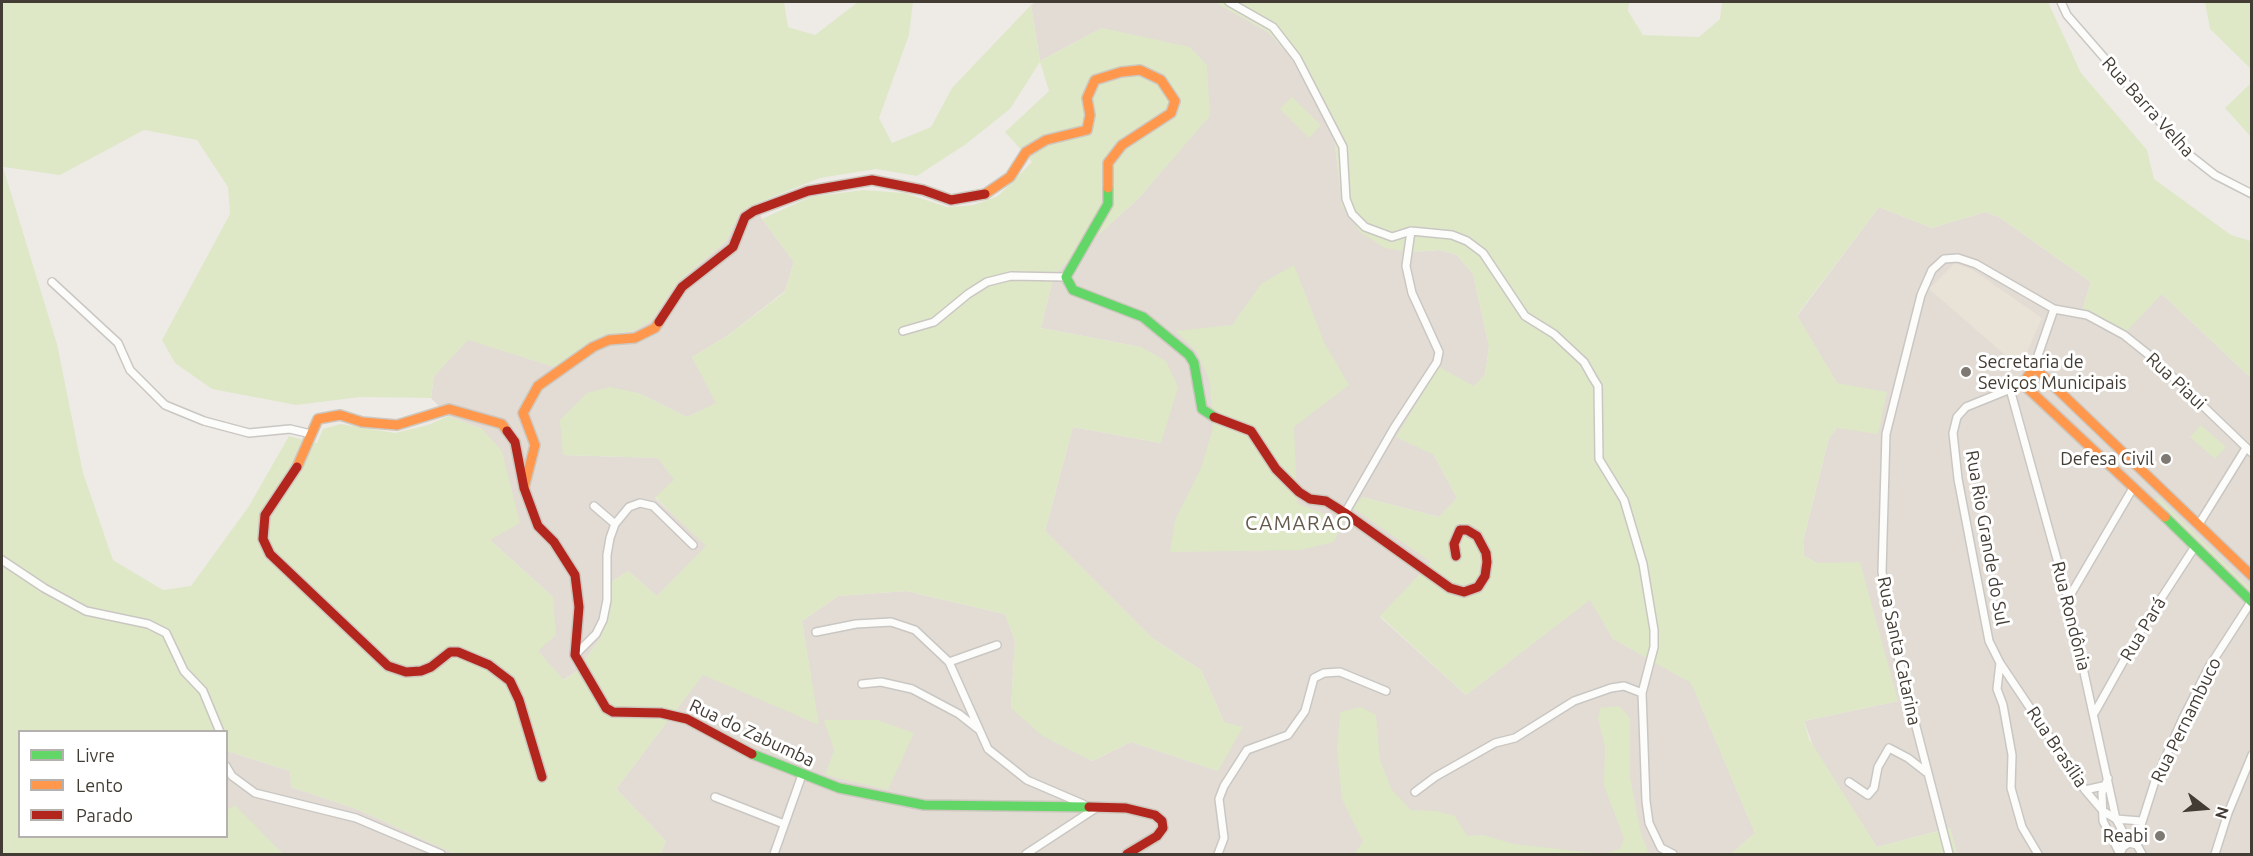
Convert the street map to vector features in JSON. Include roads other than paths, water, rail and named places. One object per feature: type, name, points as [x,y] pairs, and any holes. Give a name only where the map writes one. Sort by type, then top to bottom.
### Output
[{"type":"street","points":[[1229,2],[1273,27],[1297,58],[1343,147],[1346,199],[1352,214],[1372,231],[1392,237],[1411,231],[1452,235],[1467,241],[1483,253],[1525,316],[1554,334],[1584,362],[1598,386],[1599,459],[1624,500],[1643,564],[1654,630],[1654,647],[1642,693],[1646,801],[1649,823],[1661,848],[1673,855]]},
{"type":"street","name":"Rua Barra Velha","points":[[2061,2],[2067,15],[2187,153],[2215,175],[2252,194]]},
{"type":"street","points":[[524,488],[536,445],[523,413],[538,386],[609,340],[635,338],[655,328],[682,287],[733,247],[745,217],[754,211],[808,191],[872,180],[923,190],[951,200],[984,195],[1010,177],[1026,152],[1046,140],[1087,130],[1090,116],[1088,98],[1095,80],[1121,72],[1140,70],[1161,80],[1175,101],[1170,113],[1122,145],[1108,163],[1108,204],[1066,277]]},
{"type":"street","points":[[1345,513],[1394,428],[1437,362],[1439,352],[1412,293],[1406,266],[1411,231]]},
{"type":"street","name":"Rua Piaui","points":[[1932,270],[1944,260],[1958,258],[1976,264],[2054,309],[2087,315],[2124,335],[2154,359],[2249,451]]},
{"type":"street","name":"Rua Santa Catarina","points":[[1932,270],[1921,295],[1886,434],[1882,572],[1898,657],[1949,855]]},
{"type":"street","points":[[903,331],[934,322],[968,294],[987,282],[1011,276],[1066,277]]},
{"type":"street","points":[[1066,277],[1073,290],[1079,294],[1143,317],[1178,346],[1194,363],[1202,409],[1217,419],[1251,431],[1258,438],[1276,469],[1299,492],[1310,499],[1326,501],[1345,513],[1450,588],[1464,592],[1478,587],[1485,576],[1487,562],[1486,552],[1477,536],[1467,530],[1460,530],[1454,544],[1456,556]]},
{"type":"street","points":[[51,282],[118,343],[130,370],[165,405],[204,422],[249,433],[290,429],[311,434]]},
{"type":"street","points":[[2054,309],[2034,366],[2023,384],[2251,602]]},
{"type":"street","points":[[2034,366],[2252,576]]},
{"type":"street","points":[[2038,397],[2050,382]]},
{"type":"street","name":"Rua Rio Grande do Sul","points":[[1989,641],[1958,479],[1953,433],[1957,417],[1966,407],[2023,384]]},
{"type":"street","name":"Rua Rondônia","points":[[2010,389],[2068,599],[2095,712],[2116,819],[2142,855]]},
{"type":"street","points":[[542,777],[519,700],[510,681],[489,666],[458,652],[450,652],[431,667],[421,671],[406,672],[388,666],[284,570],[270,554],[263,539],[265,516],[295,471],[318,419],[340,415],[362,422],[397,425],[449,409],[502,424],[515,442],[524,488],[538,526],[554,542],[575,574],[579,607],[575,656]]},
{"type":"street","points":[[2199,524],[2249,451]]},
{"type":"street","points":[[2068,599],[2133,488]]},
{"type":"street","points":[[2149,504],[2163,489]]},
{"type":"street","points":[[575,656],[596,634],[603,620],[607,600],[607,555],[615,524],[621,514],[634,503],[653,506],[693,545]]},
{"type":"street","points":[[594,506],[615,524]]},
{"type":"street","name":"Rua Pará","points":[[2095,712],[2142,628],[2194,548]]},
{"type":"street","points":[[2,560],[44,588],[86,611],[148,624],[166,633],[184,671],[203,691],[219,730]]},
{"type":"street","name":"Rua Pernambuco","points":[[2132,844],[2155,781],[2209,667],[2251,602]]},
{"type":"street","points":[[816,633],[856,624],[891,622],[915,630],[949,662],[988,749],[1027,780],[1092,807]]},
{"type":"street","name":"Rua Brasília","points":[[1989,641],[2000,663],[2085,790],[2103,812],[2107,831],[2120,854]]},
{"type":"street","points":[[949,662],[997,645]]},
{"type":"street","name":"Rua do Zabumba","points":[[575,656],[606,708],[613,712],[661,713],[687,719],[734,747],[839,788],[924,805],[1092,807],[1141,810],[1155,815],[1162,821],[1162,828],[1157,836],[1127,855]]},
{"type":"street","points":[[2000,663],[1997,689],[2003,705],[2012,755],[2011,788],[2022,827],[2038,855]]},
{"type":"street","points":[[1218,855],[1224,838],[1219,799],[1224,786],[1247,750],[1288,735],[1305,711],[1314,678],[1324,673],[1340,672],[1386,691]]},
{"type":"street","points":[[862,684],[881,682],[912,688],[959,714],[978,729]]},
{"type":"street","points":[[1415,792],[1435,777],[1495,743],[1515,738],[1574,701],[1611,688],[1624,687],[1642,693]]},
{"type":"street","points":[[1848,782],[1868,795],[1874,788],[1878,767],[1889,748],[1908,758],[1926,772]]},
{"type":"street","points":[[2215,855],[2228,813],[2252,755]]},
{"type":"street","points":[[228,769],[232,776],[255,793],[356,818],[441,855]]},
{"type":"street","points":[[774,855],[802,775]]},
{"type":"street","points":[[2108,778],[2103,786],[2103,812],[2116,819],[2141,820]]},
{"type":"street","points":[[2085,790],[2103,786]]},
{"type":"street","points":[[715,797],[784,824]]},
{"type":"street","points":[[1026,855],[1092,807]]},
{"type":"street","points":[[2120,854],[2123,847],[2132,844]]},
{"type":"place","name":"Secretaria de Seviços Municipais","points":[[1966,372]]},
{"type":"place","name":"Defesa Civil","points":[[2166,459]]},
{"type":"place","name":"Reabi","points":[[2160,836]]},
{"type":"district","name":"CAMARAO","points":[[1299,523]]}]
